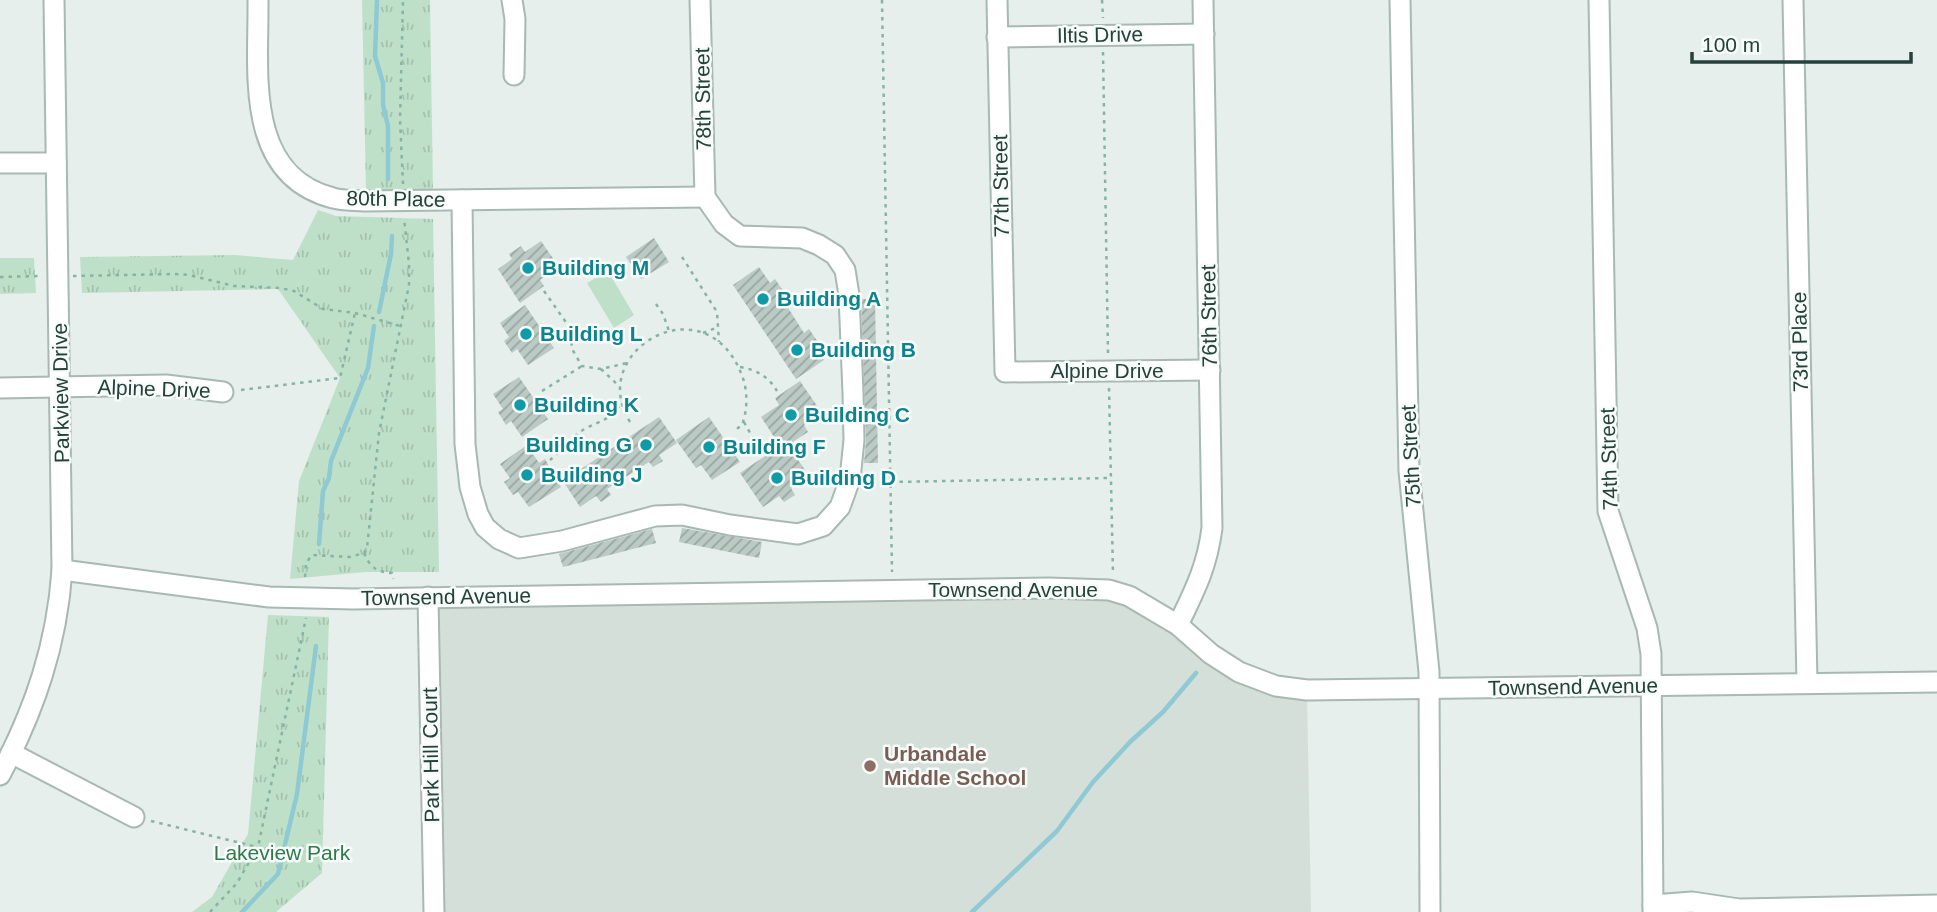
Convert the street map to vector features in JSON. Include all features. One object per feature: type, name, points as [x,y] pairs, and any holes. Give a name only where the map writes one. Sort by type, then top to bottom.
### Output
[{"type":"street","name":"Parkview Drive","points":[[0,775],[38,693],[52,648],[60,602],[62,570],[54,0]]},
{"type":"street","name":"80th Place","points":[[257,0],[260,109],[267,139],[282,166],[314,191],[334,198],[365,201],[705,197]]},
{"type":"street","points":[[512,0],[515,19],[514,75]]},
{"type":"street","name":"78th Street","points":[[700,0],[705,197]]},
{"type":"street","name":"77th Street","points":[[997,0],[1005,372]]},
{"type":"street","name":"76th Street","points":[[1178,625],[1200,581],[1208,557],[1212,528],[1203,0]]},
{"type":"street","name":"75th Street","points":[[1400,0],[1409,471],[1429,690],[1430,912]]},
{"type":"street","name":"74th Street","points":[[1599,0],[1608,512],[1647,628],[1651,654],[1653,908]]},
{"type":"street","name":"73rd Place","points":[[1793,0],[1807,683]]},
{"type":"street","name":"Iltis Drive","points":[[997,37],[1203,34]]},
{"type":"street","points":[[0,163],[56,163]]},
{"type":"street","points":[[462,200],[465,444],[470,487],[485,527],[499,539],[519,548],[562,541],[655,516],[682,515],[798,534],[823,526],[840,507],[850,479],[854,440],[853,393],[849,295],[845,270],[835,255],[802,238],[740,236],[724,224],[705,197]]},
{"type":"street","name":"Alpine Drive","points":[[1005,372],[1210,370]]},
{"type":"street","name":"Alpine Drive","points":[[0,388],[166,385],[223,392]]},
{"type":"street","name":"Townsend Avenue","points":[[62,570],[269,597],[1049,588],[1113,591],[1129,596],[1178,625],[1220,660],[1239,671],[1276,686],[1307,690],[1937,682]]},
{"type":"street","name":"Park Hill Court","points":[[428,597],[434,912]]},
{"type":"street","points":[[11,753],[134,817]]},
{"type":"street","points":[[1653,908],[1692,902],[1739,909],[1937,905]]},
{"type":"path","points":[[393,579],[392,573],[371,567],[365,553],[379,433],[409,285],[410,264],[400,120],[403,0]]},
{"type":"path","points":[[882,0],[892,572]]},
{"type":"path","points":[[1102,0],[1105,35],[1103,52],[1107,371],[1113,591]]},
{"type":"path","points":[[682,257],[714,305],[718,318],[719,342]]},
{"type":"path","points":[[0,277],[189,275],[234,286],[279,288],[294,292],[323,309],[355,313],[400,326]]},
{"type":"path","points":[[544,290],[570,328],[572,349],[582,366]]},
{"type":"path","points":[[656,304],[669,331]]},
{"type":"path","points":[[223,392],[341,378],[355,313]]},
{"type":"path","points":[[630,422],[620,405],[619,386],[628,363],[638,349],[669,331],[690,328],[727,348],[739,367],[746,392],[744,421],[761,453]]},
{"type":"path","points":[[703,333],[717,328]]},
{"type":"path","points":[[542,391],[582,366],[601,369],[628,363]]},
{"type":"path","points":[[739,367],[762,374],[776,391]]},
{"type":"path","points":[[601,369],[619,386]]},
{"type":"path","points":[[550,460],[582,430],[613,415],[620,405]]},
{"type":"path","points":[[734,431],[744,421]]},
{"type":"path","points":[[572,441],[578,456]]},
{"type":"path","points":[[891,482],[1110,478]]},
{"type":"path","points":[[305,577],[306,563],[312,555],[350,557],[365,553]]},
{"type":"path","points":[[210,912],[237,883],[258,847],[306,618]]},
{"type":"path","points":[[134,817],[258,847]]},
{"type":"shaded area","name":"Urbandale Middle School","points":[[1109,590],[1211,654],[1307,690],[1311,912],[434,912],[428,597]]},
{"type":"green space","points":[[362,0],[430,0],[433,191],[366,191]]},
{"type":"green space","points":[[318,210],[336,216],[433,219],[439,572],[366,572],[290,579],[299,481],[340,378],[278,289],[82,293],[80,257],[235,255],[293,260]]},
{"type":"green space","points":[[0,258],[34,258],[36,293],[0,294]]},
{"type":"green space","points":[[608,271],[634,315],[614,328],[587,283]]},
{"type":"green space","name":"Lakeview Park","points":[[268,615],[329,617],[322,873],[276,912],[192,912],[212,897],[248,834]]},
{"type":"building","points":[[654,238],[669,262],[641,279],[626,257]]},
{"type":"building","name":"Building M","points":[[541,241],[559,267],[540,280],[544,286],[520,303],[498,269],[512,259],[509,254],[521,246],[525,252]]},
{"type":"building","points":[[759,267],[770,283],[775,279],[784,292],[780,295],[804,333],[809,329],[818,342],[814,345],[824,360],[796,379],[733,285]]},
{"type":"building","points":[[861,299],[875,299],[878,463],[864,463],[866,440]]},
{"type":"building","name":"Building L","points":[[525,305],[554,348],[528,365],[517,349],[512,353],[504,341],[509,337],[500,323]]},
{"type":"building","name":"Building K","points":[[519,377],[548,419],[522,437],[511,421],[506,425],[498,412],[503,409],[493,394]]},
{"type":"building","points":[[800,381],[822,413],[804,425],[808,432],[788,445],[809,476],[791,488],[795,495],[784,502],[779,496],[763,507],[740,473],[780,446],[761,417],[779,405],[775,398]]},
{"type":"building","points":[[659,417],[677,443],[659,455],[663,461],[653,467],[649,462],[607,489],[611,495],[601,502],[596,496],[580,507],[563,481]]},
{"type":"building","name":"Building F","points":[[709,417],[740,462],[712,480],[701,465],[696,468],[676,440]]},
{"type":"building","name":"Building J","points":[[527,445],[539,463],[545,459],[561,487],[529,507],[518,492],[513,495],[504,482],[510,478],[500,464]]},
{"type":"building","points":[[682,528],[762,542],[759,558],[679,542]]},
{"type":"building","points":[[652,529],[656,543],[563,567],[559,554]]},
{"type":"waterway","points":[[377,0],[375,56],[383,83],[383,105],[388,126],[388,179]]},
{"type":"waterway","points":[[379,312],[392,236]]},
{"type":"waterway","points":[[319,544],[323,491],[329,478],[331,461],[368,368],[374,326]]},
{"type":"waterway","points":[[242,912],[278,874],[297,794],[316,646]]},
{"type":"waterway","points":[[972,912],[1057,831],[1093,782],[1130,742],[1163,712],[1196,673]]},
{"type":"place","name":"Building M","points":[[528,268]]},
{"type":"place","name":"Building A","points":[[763,299]]},
{"type":"place","name":"Building L","points":[[526,334]]},
{"type":"place","name":"Building B","points":[[797,350]]},
{"type":"place","name":"Building K","points":[[520,405]]},
{"type":"place","name":"Building C","points":[[791,415]]},
{"type":"place","name":"Building G","points":[[646,445]]},
{"type":"place","name":"Building F","points":[[709,447]]},
{"type":"place","name":"Building J","points":[[527,475]]},
{"type":"place","name":"Building D","points":[[777,478]]},
{"type":"place","name":"Urbandale Middle School","points":[[870,766]]}]
